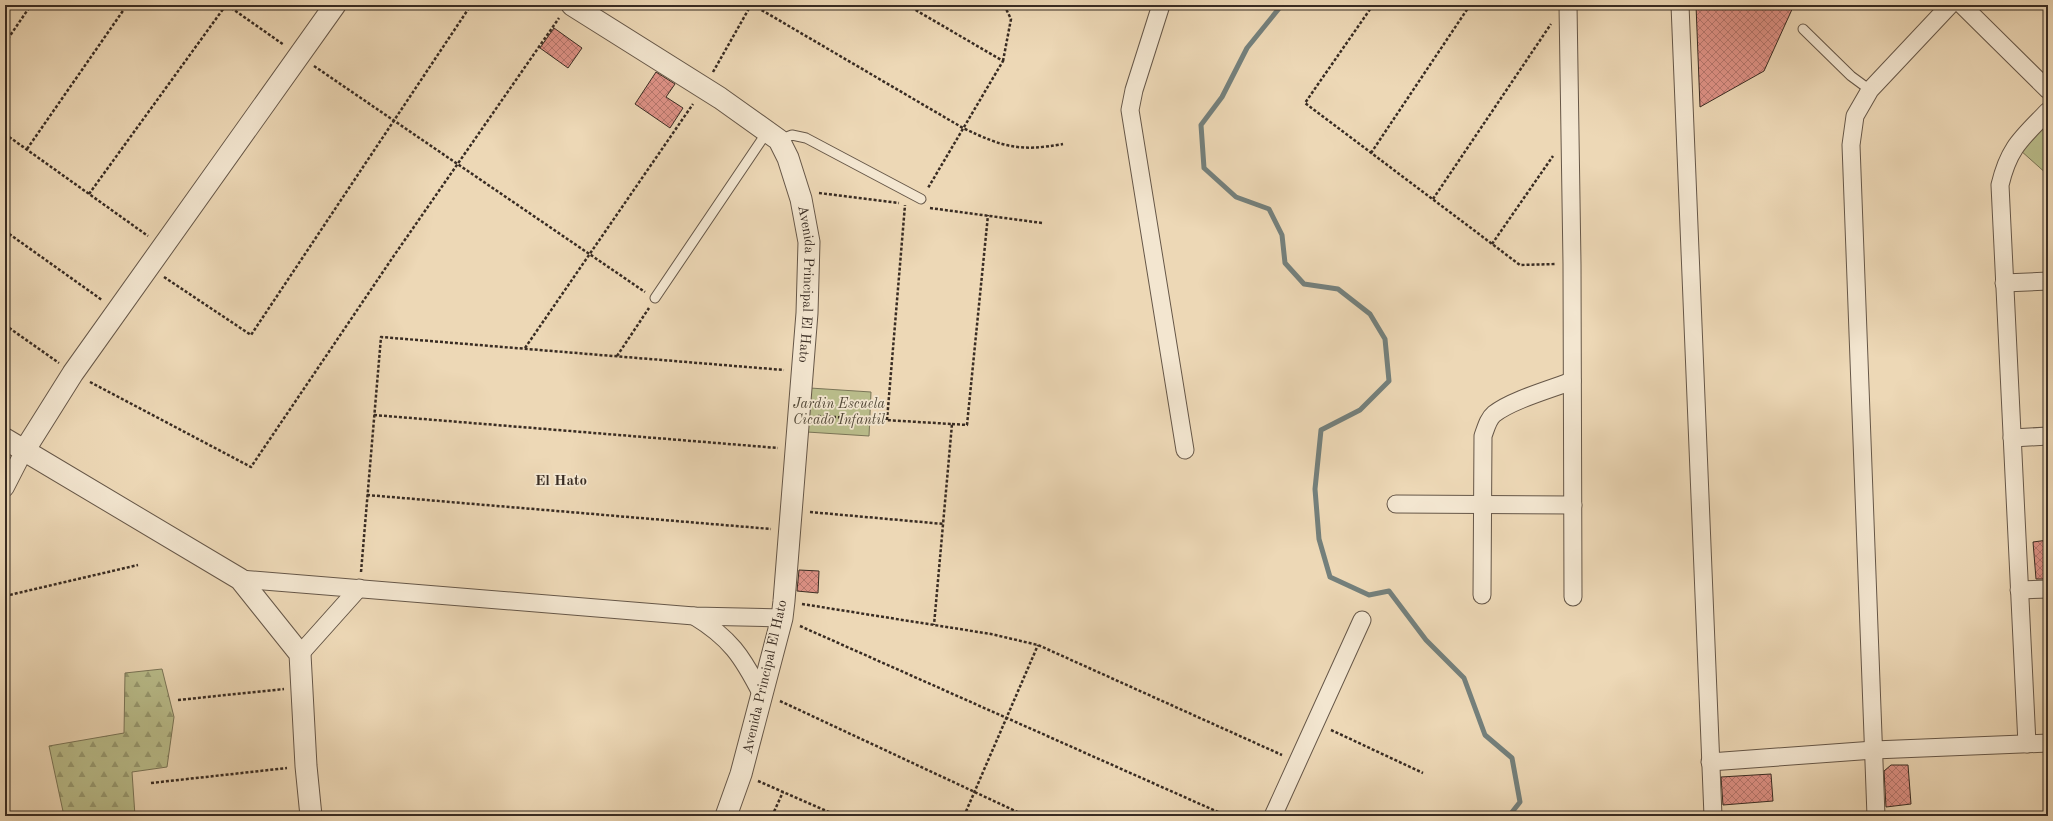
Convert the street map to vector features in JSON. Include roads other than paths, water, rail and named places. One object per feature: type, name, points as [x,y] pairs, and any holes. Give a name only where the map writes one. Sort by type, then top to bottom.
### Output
[{"type":"street","points":[[5,488],[24,451],[73,373],[335,5]]},
{"type":"street","points":[[1161,5],[1134,90],[1130,110],[1185,450]]},
{"type":"street","points":[[1568,5],[1572,264],[1573,597]]},
{"type":"street","points":[[1680,5],[1713,816]]},
{"type":"street","points":[[1876,816],[1851,145],[1855,116],[1870,90],[1950,5]]},
{"type":"street","points":[[1962,5],[2048,90]]},
{"type":"street","name":"Avenida Principal El Hato","points":[[567,8],[704,88],[773,136],[788,158],[801,199],[809,242],[807,313],[783,610],[761,693],[742,774],[726,816]]},
{"type":"street","points":[[2026,744],[2000,185],[2005,164],[2017,143],[2048,111]]},
{"type":"street","points":[[2004,283],[2048,281]]},
{"type":"street","points":[[1482,595],[1483,436],[1487,424],[1493,414],[1507,406],[1572,381]]},
{"type":"street","points":[[2012,438],[2048,436]]},
{"type":"street","points":[[5,439],[240,579],[300,654],[306,766],[311,816]]},
{"type":"street","points":[[1396,504],[1572,505]]},
{"type":"street","points":[[240,579],[694,616],[783,610]]},
{"type":"street","points":[[300,654],[359,588]]},
{"type":"street","points":[[2019,590],[2048,588]]},
{"type":"street","points":[[694,616],[716,630],[734,647],[749,668],[761,693]]},
{"type":"street","points":[[1273,816],[1362,620]]},
{"type":"street","points":[[1710,762],[1874,750],[2048,743]]},
{"type":"lane","points":[[1803,29],[1851,76],[1870,90]]},
{"type":"lane","points":[[655,298],[773,136],[792,135],[806,138],[921,199]]},
{"type":"waterway","points":[[1285,5],[1281,6],[1247,48],[1222,97],[1201,125],[1204,168],[1236,197],[1269,209],[1282,235],[1285,263],[1304,284],[1338,289],[1370,314],[1385,339],[1389,381],[1360,410],[1321,430],[1315,489],[1319,539],[1330,577],[1369,595],[1389,591],[1426,640],[1464,678],[1485,735],[1512,758],[1520,802],[1509,816]]},
{"type":"district","name":"El Hato","points":[[561,481]]},
{"type":"park label","name":"Jardin Escuela Cicado Infantil","points":[[839,412]]}]
